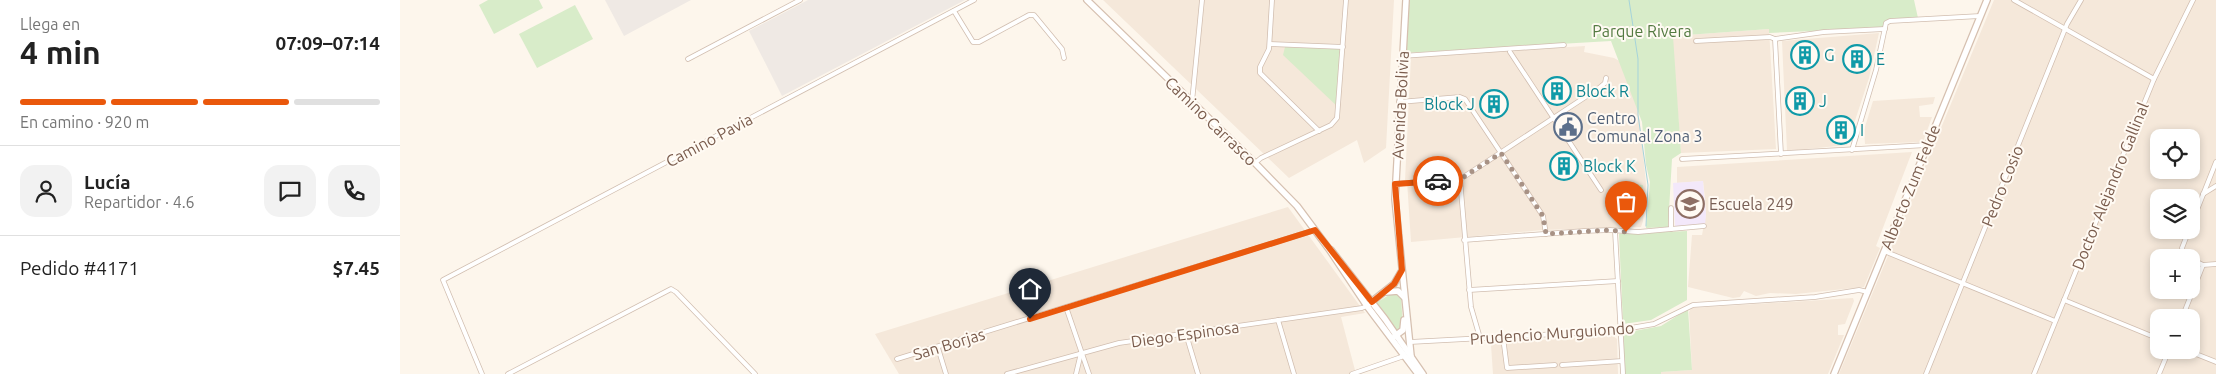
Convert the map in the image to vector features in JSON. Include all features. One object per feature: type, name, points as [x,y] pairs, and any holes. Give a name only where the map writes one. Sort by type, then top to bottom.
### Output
[{"type":"street","points":[[688,59],[800,0]]},
{"type":"street","name":"Camino Pavia","points":[[482,374],[443,280],[974,0]]},
{"type":"street","name":"Camino Carrasco","points":[[1086,0],[1255,163],[1290,200],[1329,249],[1336,254],[1379,322],[1422,374]]},
{"type":"street","points":[[1192,102],[1202,0]]},
{"type":"street","points":[[1272,0],[1270,44],[1260,67],[1260,73],[1320,131]]},
{"type":"street","points":[[1255,163],[1261,158],[1320,131],[1335,122],[1339,113],[1346,0]]},
{"type":"street","name":"Avenida Bolivia","points":[[1406,0],[1395,184],[1410,342],[1408,356]]},
{"type":"street","name":"Alberto Zum Felde","points":[[1834,374],[1987,0]]},
{"type":"street","points":[[2014,0],[2154,79]]},
{"type":"street","name":"Pedro Cosio","points":[[1926,374],[2066,28],[2081,0]]},
{"type":"street","name":"Doctor Alejandro Gallinal","points":[[2034,374],[2154,79],[2193,0]]},
{"type":"street","points":[[954,11],[973,42],[979,42],[1029,15],[1034,15],[1062,49],[1064,58]]},
{"type":"street","points":[[1852,150],[1876,70],[1886,23],[1890,21],[1980,16]]},
{"type":"street","points":[[1696,40],[1770,37],[1775,39],[1824,32],[1885,29]]},
{"type":"street","points":[[1775,39],[1781,154]]},
{"type":"street","points":[[1270,44],[1344,47]]},
{"type":"street","points":[[1402,56],[1564,45]]},
{"type":"street","points":[[1510,52],[1602,190]]},
{"type":"street","points":[[1395,184],[1460,179],[1599,88],[1605,83],[1606,78]]},
{"type":"street","points":[[1399,102],[1462,98],[1467,101],[1543,216],[1546,234]]},
{"type":"street","points":[[1682,160],[1927,145]]},
{"type":"street","points":[[2200,202],[2215,166]]},
{"type":"street","points":[[1460,179],[1471,307],[1480,338]]},
{"type":"street","points":[[2203,194],[2216,186]]},
{"type":"street","points":[[1671,208],[1671,229]]},
{"type":"street","points":[[1464,240],[1704,226]]},
{"type":"street","name":"San Borjas","points":[[897,360],[1315,230]]},
{"type":"street","points":[[1615,231],[1623,373]]},
{"type":"street","points":[[1884,251],[2055,321]]},
{"type":"street","points":[[2200,263],[2216,264]]},
{"type":"street","points":[[2186,309],[2203,265]]},
{"type":"street","points":[[1369,304],[1397,282],[1402,270]]},
{"type":"street","points":[[1469,290],[1618,281]]},
{"type":"street","points":[[508,374],[671,290],[676,292],[755,374]]},
{"type":"street","name":"Prudencio Murguiondo","points":[[1410,342],[1621,329],[1654,324],[1693,305],[1815,297],[1859,290],[1868,292]]},
{"type":"street","points":[[1386,292],[1398,291],[1405,298]]},
{"type":"street","points":[[2064,300],[2150,335]]},
{"type":"street","name":"Camino Carrasco","points":[[1369,304],[1397,336],[1418,374]]},
{"type":"street","name":"Diego Espinosa","points":[[1007,374],[1120,343],[1278,320],[1369,304]]},
{"type":"street","points":[[1066,307],[1089,374]]},
{"type":"street","points":[[1397,336],[1403,330],[1407,314]]},
{"type":"street","points":[[1278,320],[1294,374]]},
{"type":"street","name":"Camino Carrasco","points":[[1379,322],[1383,323],[1393,335],[1397,336]]},
{"type":"street","points":[[1186,334],[1198,374]]},
{"type":"street","points":[[1503,337],[1507,368],[1556,365]]},
{"type":"street","points":[[938,348],[946,374]]},
{"type":"street","points":[[1076,374],[1081,353]]},
{"type":"street","points":[[1352,374],[1408,356]]},
{"type":"street","points":[[2200,356],[2216,362]]},
{"type":"street","points":[[2159,374],[2165,359]]},
{"type":"street","points":[[1562,365],[1622,361]]},
{"type":"shaded area","points":[[605,0],[691,0],[624,36]]},
{"type":"shaded area","points":[[808,0],[965,0],[782,96],[749,31]]},
{"type":"shaded area","points":[[1103,0],[1394,0],[1386,148],[1364,163],[1357,140],[1289,178]]},
{"type":"shaded area","points":[[1994,0],[2216,0],[2216,374],[1839,374]]},
{"type":"shaded area","points":[[1769,29],[1776,149],[1681,153],[1672,36]]},
{"type":"shaded area","points":[[1879,33],[1869,78],[1847,145],[1787,151],[1782,41]]},
{"type":"shaded area","points":[[1585,46],[1584,52],[1614,58],[1625,64],[1629,89],[1634,91],[1640,122],[1646,184],[1641,227],[1542,230],[1411,242],[1407,181],[1405,181],[1411,57]]},
{"type":"shaded area","points":[[1935,97],[1933,104],[1919,106],[1920,117],[1932,117],[1923,142],[1865,144],[1864,130],[1873,101]]},
{"type":"shaded area","points":[[1912,152],[1876,246],[1880,248],[1864,287],[1796,294],[1770,293],[1756,296],[1744,291],[1740,297],[1733,298],[1688,287],[1692,235],[1702,235],[1706,214],[1705,198],[1703,181],[1677,183],[1677,167]]},
{"type":"shaded area","name":"Escuela 249","points":[[1703,181],[1705,225],[1675,227],[1673,183]]},
{"type":"shaded area","points":[[1288,207],[1365,313],[1341,317],[1356,374],[899,374],[875,334]]},
{"type":"shaded area","points":[[1853,298],[1854,301],[1845,324],[1838,325],[1838,335],[1844,335],[1828,374],[1661,374],[1661,372],[1692,370],[1689,312],[1691,308]]},
{"type":"shaded area","points":[[1613,336],[1617,339],[1618,374],[1493,374],[1491,345],[1502,342]]},
{"type":"green space","points":[[488,0],[539,0],[543,8],[494,34],[479,5]]},
{"type":"green space","name":"Parque Rivera","points":[[1408,0],[1914,0],[1918,18],[1885,20],[1883,28],[1769,33],[1769,29],[1673,36],[1681,153],[1672,159],[1668,227],[1646,228],[1650,182],[1646,165],[1642,122],[1611,41],[1405,53]]},
{"type":"green space","points":[[575,5],[593,39],[537,68],[519,34]]},
{"type":"green space","points":[[1285,47],[1339,49],[1341,53],[1338,107],[1283,55]]},
{"type":"green space","points":[[1620,183],[1643,185],[1640,220],[1617,218]]},
{"type":"green space","points":[[1687,231],[1687,300],[1651,320],[1623,324],[1619,234]]},
{"type":"green space","points":[[1394,292],[1401,297],[1403,326],[1396,332],[1376,303]]},
{"type":"green space","points":[[1688,309],[1692,370],[1661,372],[1661,374],[1624,374],[1623,333],[1661,326]]},
{"type":"waterway","points":[[1629,0],[1638,59],[1638,115],[1648,185],[1646,226]]},
{"type":"way so far","points":[[1438,181],[1462,178],[1501,153],[1543,216],[1546,234],[1610,230],[1626,232]]},
{"type":"place","name":"G","points":[[1805,55]]},
{"type":"place","name":"E","points":[[1857,59]]},
{"type":"place","name":"Block R","points":[[1557,91]]},
{"type":"place","name":"J","points":[[1800,101]]},
{"type":"place","name":"Block J","points":[[1494,104]]},
{"type":"place","name":"Centro Comunal Zona 3","points":[[1568,127]]},
{"type":"place","name":"I","points":[[1841,130]]},
{"type":"place","name":"Block K","points":[[1564,166]]},
{"type":"place","name":"Escuela 249","points":[[1690,204]]},
{"type":"route","points":[[1030,319],[1315,230],[1329,249],[1336,254],[1372,302],[1394,284],[1402,270],[1395,184],[1438,181]]}]
